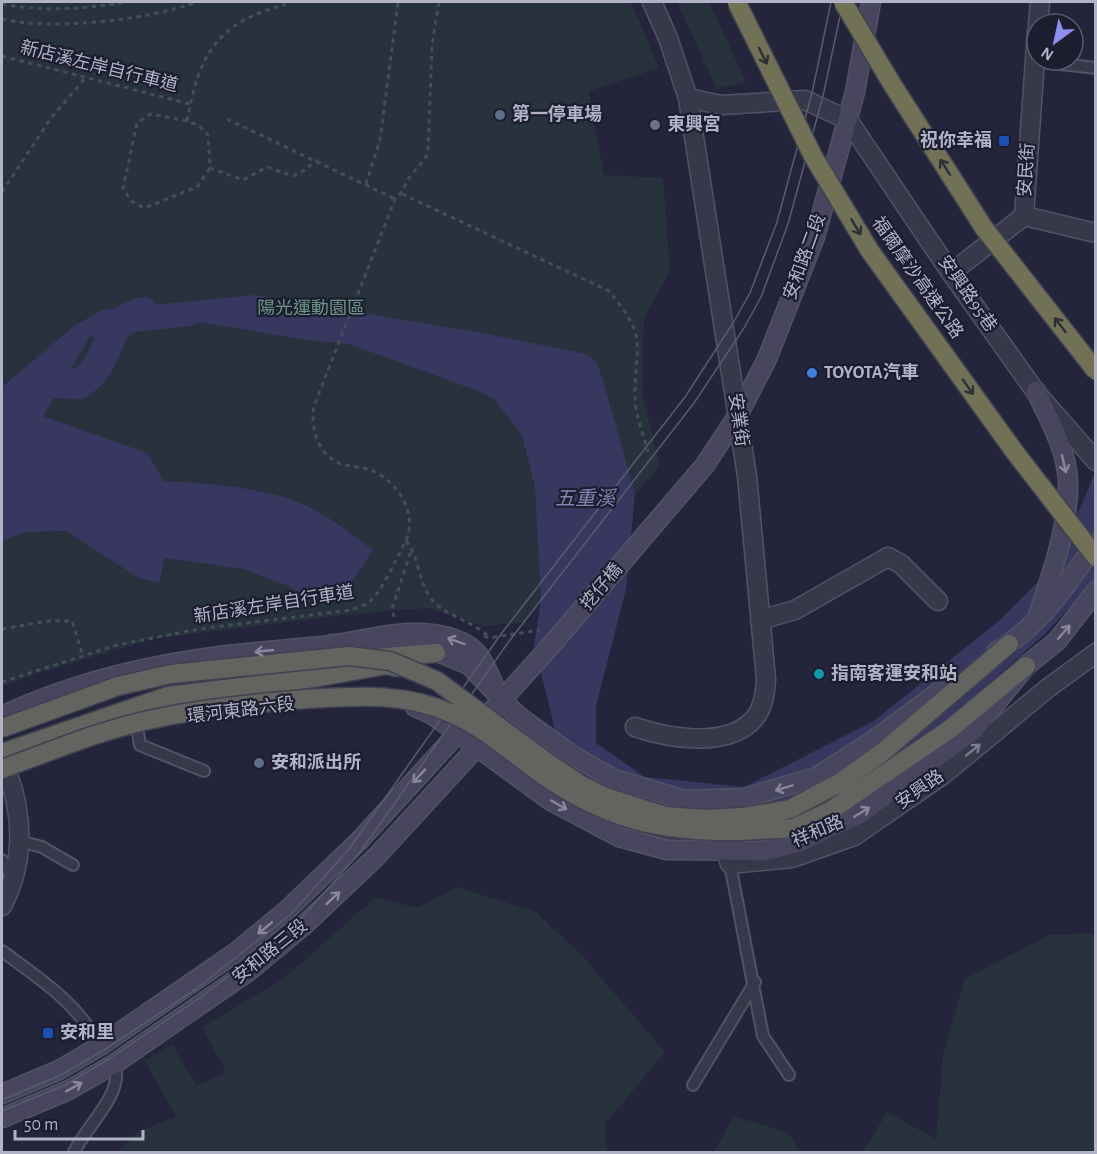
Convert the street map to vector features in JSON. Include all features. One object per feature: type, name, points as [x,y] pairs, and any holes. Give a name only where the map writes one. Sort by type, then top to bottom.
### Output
[{"type":"highway","points":[[843,2],[892,84],[984,228],[1095,371]]},
{"type":"highway","name":"福爾摩沙高速公路","points":[[737,3],[813,156],[870,251],[1014,451],[1095,556]]},
{"type":"highway","points":[[4,774],[87,738],[141,722],[221,706],[362,695],[407,698],[455,715],[590,804],[623,818],[659,828],[703,832],[742,824],[790,809],[841,782],[884,751],[1009,644]]},
{"type":"highway","points":[[2,742],[169,685],[299,667],[436,653]]},
{"type":"highway","points":[[2,728],[118,686],[171,674],[350,656],[390,661],[437,681],[551,765],[581,785],[606,797],[665,816],[794,828],[831,811],[950,729],[1026,666]]},
{"type":"highway","points":[[2,753],[168,696],[314,678],[386,665],[418,672],[483,721]]},
{"type":"main road","name":"安和路二段","points":[[684,491],[710,458],[738,415],[767,359],[815,237],[848,120],[871,2]]},
{"type":"main road","points":[[1036,391],[1057,434],[1068,481],[1059,550],[1036,622]]},
{"type":"main road","name":"挖仔橋","points":[[518,682],[684,491]]},
{"type":"main road","points":[[332,644],[423,646],[469,664],[501,701],[536,729],[614,779],[685,800],[745,798],[816,777],[883,734],[969,668],[1009,644],[1036,622],[1063,591],[1095,543]]},
{"type":"main road","name":"祥和路","points":[[477,747],[551,801],[619,837],[667,850],[728,857],[798,843],[860,814],[973,731],[1026,666],[1057,640],[1095,591]]},
{"type":"main road","points":[[2,716],[80,686],[164,664],[332,644],[396,632],[423,632],[458,640],[479,651],[501,701]]},
{"type":"main road","name":"安和路三段","points":[[2,1094],[59,1070],[100,1046],[226,959],[287,910],[399,797],[458,733],[483,721],[518,682]]},
{"type":"main road","name":"環河東路六段","points":[[4,774],[105,736],[137,727],[213,712],[377,699],[398,699],[433,715],[477,747]]},
{"type":"main road","name":"安和路三段","points":[[2,1118],[69,1090],[114,1064],[205,1002],[267,956],[343,889],[417,813],[477,747],[483,721]]},
{"type":"main road","points":[[507,770],[536,729]]},
{"type":"main road","points":[[523,780],[551,740]]},
{"type":"main road","points":[[399,797],[417,813]]},
{"type":"street","name":"安業街","points":[[635,727],[668,735],[707,737],[726,734],[751,722],[759,712],[765,689],[747,476],[688,98],[668,38],[652,2]]},
{"type":"street","name":"安民街","points":[[951,273],[1024,216],[1033,72]]},
{"type":"street","points":[[688,98],[721,105],[805,100],[848,120]]},
{"type":"street","name":"安興路95巷","points":[[848,120],[951,273],[1036,391],[1095,461]]},
{"type":"street","points":[[1024,216],[1095,233]]},
{"type":"street","points":[[760,620],[795,610],[888,557],[901,564],[938,601]]},
{"type":"street","name":"安興路","points":[[728,857],[792,858],[854,836],[944,774],[1048,688],[1095,653]]},
{"type":"street","points":[[2,906],[13,878],[20,842],[18,807],[4,774]]},
{"type":"lane","points":[[137,727],[140,745],[204,771]]},
{"type":"lane","points":[[20,842],[42,847],[73,865]]},
{"type":"lane","points":[[728,857],[755,982],[763,1035],[789,1075]]},
{"type":"lane","points":[[2,860],[13,878]]},
{"type":"lane","points":[[2,951],[57,991],[86,1022],[100,1046]]},
{"type":"lane","points":[[693,1085],[755,982]]},
{"type":"lane","points":[[74,1152],[115,1088],[118,1072],[114,1064]]},
{"type":"path","points":[[2,4],[19,7],[84,9],[127,2]]},
{"type":"path","points":[[2,20],[57,25],[124,18],[196,2]]},
{"type":"path","points":[[187,121],[204,60],[215,43],[237,22],[259,11],[284,5],[283,2]]},
{"type":"path","points":[[366,184],[380,140],[398,2]]},
{"type":"path","points":[[227,119],[395,199],[402,194],[410,177],[421,166],[428,153],[432,45],[439,2]]},
{"type":"path","name":"新店溪左岸自行車道","points":[[2,56],[190,104]]},
{"type":"path","points":[[2,192],[51,118],[87,77]]},
{"type":"path","points":[[150,114],[187,121],[198,125],[208,135],[210,168],[197,187],[144,208],[131,201],[123,188],[137,123],[150,114]]},
{"type":"path","points":[[210,168],[243,180],[267,167],[293,176],[317,160]]},
{"type":"path","points":[[402,194],[609,291],[630,317],[639,339],[635,399],[648,452]]},
{"type":"path","name":"新店溪左岸自行車道","points":[[2,682],[117,645],[199,630],[351,610],[368,603],[406,541],[409,532],[408,514],[400,493],[387,479],[372,471],[344,465],[329,456],[318,442],[311,422],[320,392],[395,199]]},
{"type":"path","points":[[406,541],[412,548],[421,582],[436,604],[477,626],[489,638],[540,630]]},
{"type":"path","points":[[393,617],[392,609],[412,548]]},
{"type":"path","points":[[2,629],[48,621],[72,621],[84,656]]},
{"type":"green space","name":"陽光運動園區","points":[[2,2],[631,2],[659,68],[589,91],[604,175],[663,178],[670,271],[644,318],[642,394],[660,466],[524,622],[484,626],[429,608],[353,614],[152,639],[32,675],[2,687]]},
{"type":"green space","points":[[677,2],[709,2],[746,82],[717,89]]},
{"type":"green space","points":[[457,887],[536,912],[584,958],[665,1052],[605,1124],[607,1152],[117,1152],[139,1131],[176,1117],[145,1061],[172,1045],[197,1086],[226,1072],[202,1027],[283,979],[376,897],[417,908]]},
{"type":"green space","points":[[1095,933],[1095,1152],[863,1152],[887,1112],[936,1139],[943,1054],[965,979],[1049,935]]},
{"type":"green space","points":[[734,1116],[788,1133],[800,1152],[714,1152]]},
{"type":"water","name":"五重溪","points":[[255,295],[488,334],[587,354],[598,364],[635,493],[626,589],[596,706],[596,743],[645,777],[744,787],[874,721],[1000,620],[1056,564],[1095,473],[1095,580],[1045,634],[853,802],[743,852],[667,851],[593,816],[563,782],[552,717],[534,645],[541,600],[535,487],[522,435],[493,398],[349,344],[306,340],[200,322],[190,326],[90,337],[43,416],[147,453],[164,481],[237,487],[293,500],[329,518],[373,550],[340,600],[318,603],[286,585],[243,569],[165,558],[159,583],[139,578],[66,531],[24,532],[2,541],[2,387],[74,326],[102,310]]},
{"type":"waterway","name":"五重溪","points":[[2,419],[38,383],[80,384],[97,367],[118,326],[132,315],[143,312]]},
{"type":"tram line","points":[[2,1100],[61,1075],[104,1050],[196,989],[291,914],[349,849],[501,634],[685,397],[733,323],[750,293],[777,222],[812,93],[831,2]]},
{"type":"tram line","points":[[2,1111],[65,1085],[109,1059],[201,997],[298,922],[358,855],[510,640],[694,403],[744,328],[761,297],[788,224],[823,96],[843,2]]},
{"type":"place","name":"第一停車場","points":[[500,115]]},
{"type":"place","name":"東興宮","points":[[655,125]]},
{"type":"place","name":"祝你幸福","points":[[1004,141]]},
{"type":"place","name":"TOYOTA汽車","points":[[812,373]]},
{"type":"place","name":"指南客運安和站","points":[[819,674]]},
{"type":"place","name":"安和派出所","points":[[259,763]]},
{"type":"place","name":"安和里","points":[[48,1033]]}]
